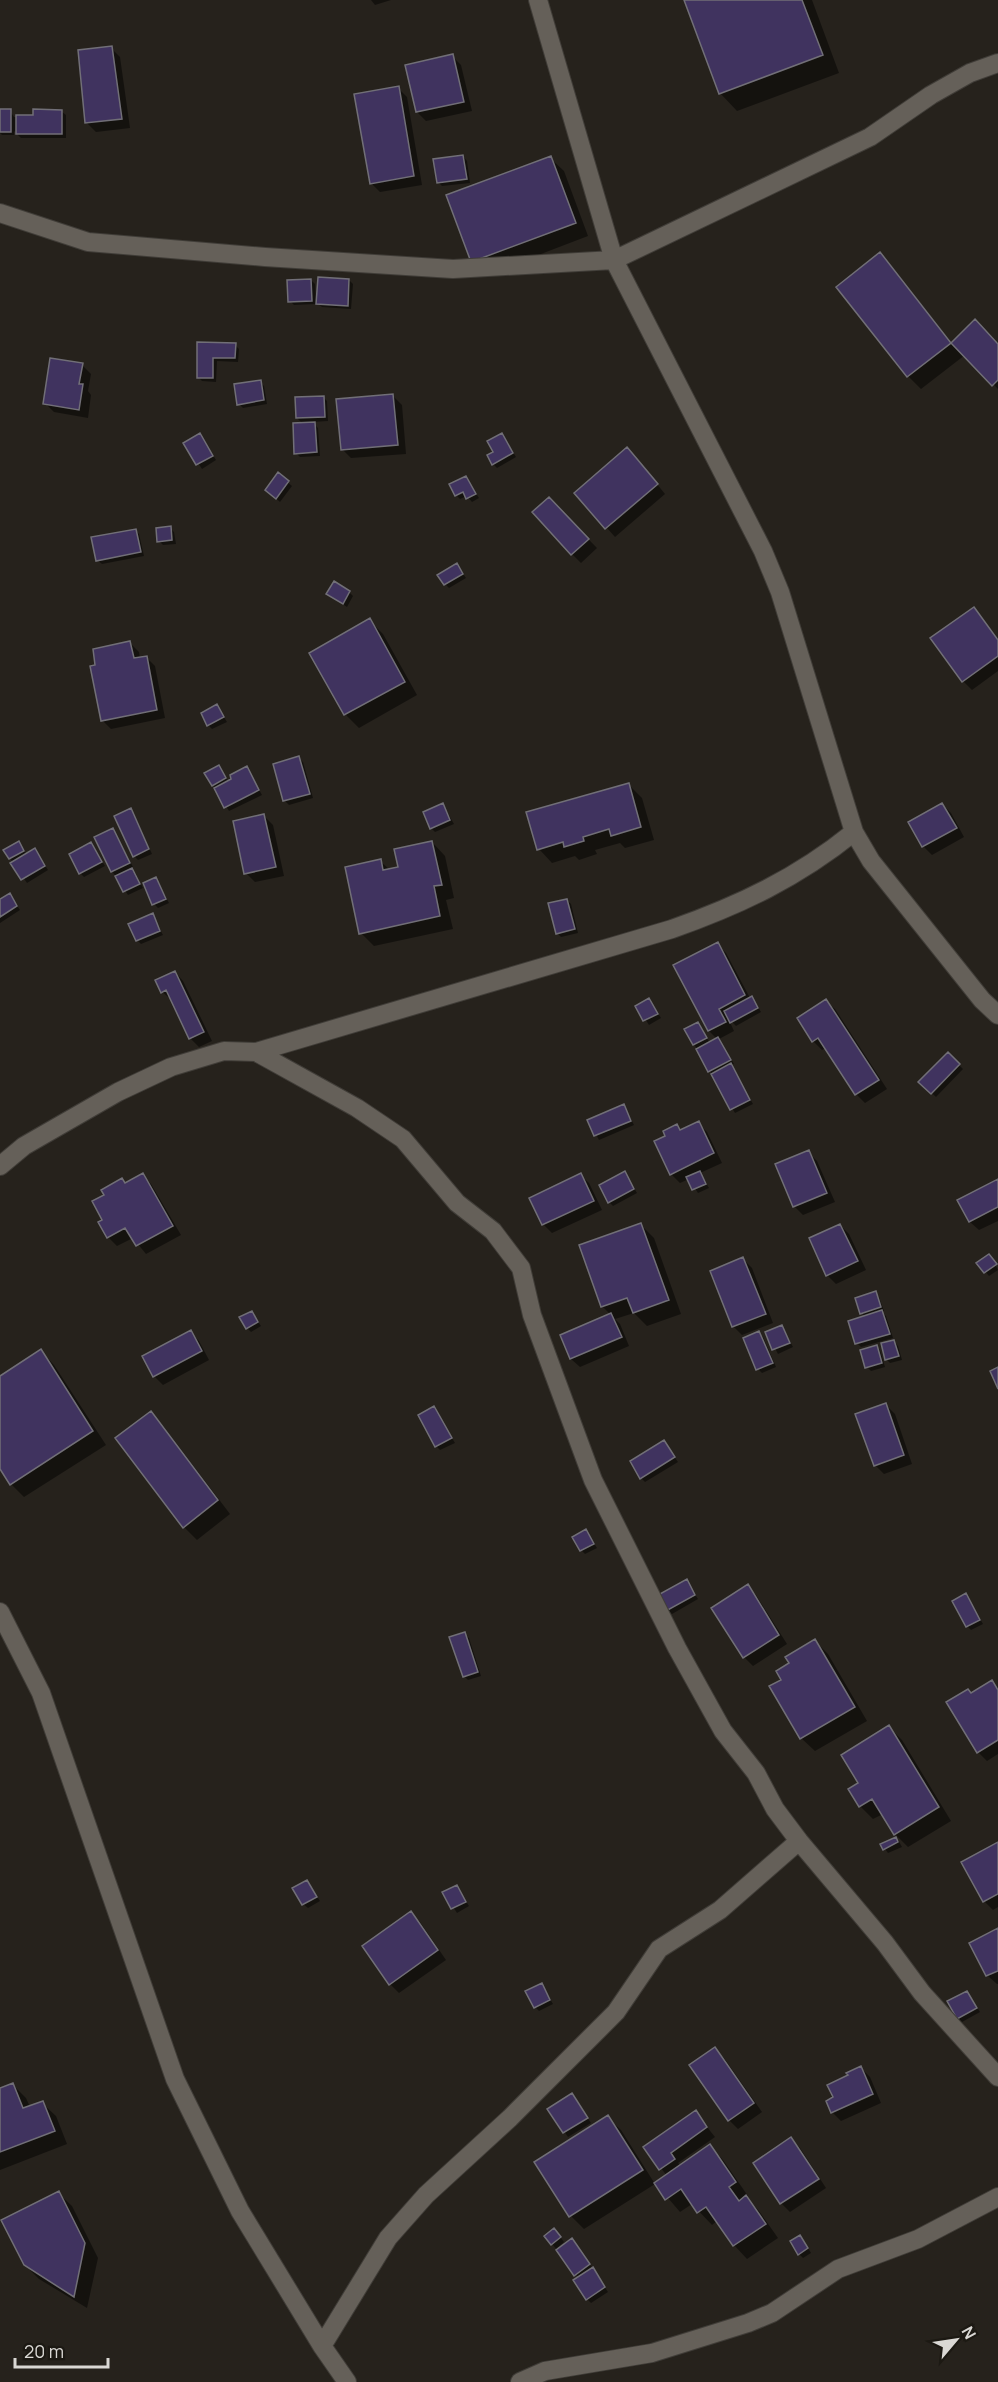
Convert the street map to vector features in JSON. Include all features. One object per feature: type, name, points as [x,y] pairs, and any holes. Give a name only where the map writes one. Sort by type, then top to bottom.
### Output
[{"type":"street","points":[[538,0],[614,260],[763,551],[780,592],[854,832],[871,861],[982,1000],[998,1015]]},
{"type":"street","points":[[0,213],[88,242],[265,257],[453,269],[614,260],[870,136],[931,95],[970,73],[998,63]]},
{"type":"street","points":[[0,1166],[24,1146],[118,1092],[171,1067],[224,1051],[256,1052],[672,929],[721,912],[758,895],[795,875],[831,851],[854,832]]},
{"type":"street","points":[[256,1052],[357,1108],[404,1139],[457,1203],[493,1231],[521,1268],[532,1315],[593,1480],[677,1648],[723,1731],[756,1773],[775,1809],[799,1841],[885,1943],[922,1993],[998,2077]]},
{"type":"street","points":[[0,1612],[41,1693],[175,2079],[240,2211],[322,2346],[347,2382]]},
{"type":"street","points":[[322,2346],[388,2238],[426,2195],[510,2118],[616,2012],[659,1949],[720,1910],[799,1841]]},
{"type":"street","points":[[520,2382],[545,2371],[652,2352],[748,2323],[772,2313],[838,2269],[918,2239],[998,2197]]},
{"type":"building","points":[[684,0],[802,0],[823,55],[719,94]]},
{"type":"building","points":[[112,46],[122,119],[85,123],[78,50]]},
{"type":"building","points":[[453,54],[464,102],[416,112],[405,65]]},
{"type":"building","points":[[399,86],[414,176],[370,184],[354,94]]},
{"type":"building","points":[[0,109],[11,109],[11,132],[0,132]]},
{"type":"building","points":[[33,109],[62,110],[62,134],[16,134],[16,115],[33,115]]},
{"type":"building","points":[[463,155],[467,179],[437,183],[433,159]]},
{"type":"building","points":[[551,156],[576,223],[471,262],[446,195]]},
{"type":"building","points":[[880,252],[951,343],[907,377],[836,287]]},
{"type":"building","points":[[318,277],[349,279],[348,306],[316,304]]},
{"type":"building","points":[[311,279],[312,301],[288,302],[287,280]]},
{"type":"building","points":[[975,319],[998,344],[998,380],[992,386],[951,343]]},
{"type":"building","points":[[197,342],[236,343],[235,358],[213,358],[213,378],[197,378]]},
{"type":"building","points":[[50,358],[83,363],[79,384],[83,384],[79,410],[43,404]]},
{"type":"building","points":[[261,380],[264,400],[237,405],[234,384]]},
{"type":"building","points":[[393,394],[398,445],[341,450],[336,399]]},
{"type":"building","points":[[324,396],[325,417],[296,418],[295,397]]},
{"type":"building","points":[[315,422],[317,452],[294,454],[293,423]]},
{"type":"building","points":[[200,433],[213,456],[196,465],[183,443]]},
{"type":"building","points":[[502,433],[513,453],[492,465],[487,455],[493,452],[487,441]]},
{"type":"building","points":[[627,447],[658,484],[605,529],[574,493]]},
{"type":"building","points":[[278,472],[289,481],[276,499],[265,490]]},
{"type":"building","points":[[466,476],[476,494],[466,499],[463,492],[455,496],[449,484]]},
{"type":"building","points":[[549,497],[589,539],[571,555],[532,512]]},
{"type":"building","points":[[171,526],[172,540],[157,542],[156,528]]},
{"type":"building","points":[[136,529],[141,552],[96,561],[91,537]]},
{"type":"building","points":[[457,563],[463,574],[444,585],[437,575]]},
{"type":"building","points":[[334,581],[350,591],[343,604],[326,594]]},
{"type":"building","points":[[974,607],[998,640],[998,656],[962,682],[930,638]]},
{"type":"building","points":[[370,618],[405,682],[344,715],[309,653]]},
{"type":"building","points":[[130,641],[134,658],[147,656],[157,710],[101,721],[90,666],[95,665],[93,649]]},
{"type":"building","points":[[217,704],[224,717],[207,726],[201,713]]},
{"type":"building","points":[[299,756],[310,794],[283,801],[273,764]]},
{"type":"building","points":[[219,765],[226,778],[212,786],[204,773]]},
{"type":"building","points":[[247,766],[259,790],[224,808],[214,788],[231,779],[230,775]]},
{"type":"building","points":[[629,783],[641,827],[611,836],[609,829],[583,837],[584,841],[564,847],[563,842],[537,850],[526,812]]},
{"type":"building","points":[[443,803],[450,820],[430,829],[423,812]]},
{"type":"building","points":[[942,803],[957,828],[922,847],[908,822]]},
{"type":"building","points":[[131,808],[149,849],[133,857],[114,816]]},
{"type":"building","points":[[264,814],[276,867],[244,874],[233,821]]},
{"type":"building","points":[[113,828],[130,863],[111,872],[94,837]]},
{"type":"building","points":[[19,841],[24,851],[9,859],[3,850]]},
{"type":"building","points":[[432,841],[442,885],[434,886],[440,916],[359,934],[345,867],[381,859],[383,870],[398,867],[394,849]]},
{"type":"building","points":[[91,842],[102,862],[79,874],[69,854]]},
{"type":"building","points":[[35,848],[45,866],[21,880],[10,863]]},
{"type":"building","points":[[132,868],[140,884],[123,892],[115,876]]},
{"type":"building","points":[[156,877],[166,899],[152,905],[143,883]]},
{"type":"building","points":[[10,893],[17,906],[0,917],[0,899]]},
{"type":"building","points":[[567,899],[575,929],[556,934],[548,903]]},
{"type":"building","points":[[153,913],[160,931],[136,941],[128,924]]},
{"type":"building","points":[[718,942],[745,995],[719,1009],[726,1022],[708,1031],[673,965]]},
{"type":"building","points":[[175,971],[204,1032],[189,1039],[166,990],[161,993],[155,980]]},
{"type":"building","points":[[752,996],[758,1008],[730,1023],[724,1011]]},
{"type":"building","points":[[649,998],[658,1014],[643,1021],[635,1006]]},
{"type":"building","points":[[826,999],[879,1080],[855,1095],[818,1038],[812,1042],[797,1018]]},
{"type":"building","points":[[698,1022],[707,1038],[693,1045],[684,1029]]},
{"type":"building","points":[[718,1037],[731,1060],[708,1072],[696,1049]]},
{"type":"building","points":[[948,1052],[960,1064],[931,1094],[918,1082]]},
{"type":"building","points":[[731,1063],[750,1100],[730,1110],[711,1074]]},
{"type":"building","points":[[624,1104],[631,1121],[594,1136],[587,1120]]},
{"type":"building","points":[[699,1121],[714,1153],[670,1175],[654,1141],[665,1136],[663,1131],[677,1124],[680,1130]]},
{"type":"building","points":[[809,1150],[827,1193],[793,1207],[775,1164]]},
{"type":"building","points":[[625,1171],[634,1189],[608,1203],[599,1185]]},
{"type":"building","points":[[700,1171],[706,1184],[692,1190],[686,1177]]},
{"type":"building","points":[[143,1173],[173,1226],[136,1246],[125,1228],[107,1238],[98,1222],[102,1220],[92,1201],[104,1195],[101,1190],[122,1178],[125,1183]]},
{"type":"building","points":[[581,1173],[594,1201],[542,1225],[529,1198]]},
{"type":"building","points":[[998,1179],[998,1207],[969,1222],[957,1200]]},
{"type":"building","points":[[641,1223],[669,1300],[633,1313],[627,1298],[601,1307],[579,1245]]},
{"type":"building","points":[[840,1224],[858,1261],[826,1276],[809,1238]]},
{"type":"building","points":[[989,1254],[997,1264],[984,1273],[976,1263]]},
{"type":"building","points":[[743,1257],[766,1314],[732,1327],[710,1271]]},
{"type":"building","points":[[876,1291],[881,1307],[860,1314],[855,1298]]},
{"type":"building","points":[[882,1310],[890,1334],[855,1344],[848,1321]]},
{"type":"building","points":[[252,1311],[258,1322],[246,1329],[239,1317]]},
{"type":"building","points":[[611,1313],[622,1337],[570,1359],[560,1335]]},
{"type":"building","points":[[782,1325],[790,1343],[772,1350],[765,1332]]},
{"type":"building","points":[[191,1330],[202,1351],[153,1377],[142,1356]]},
{"type":"building","points":[[759,1331],[773,1363],[756,1370],[743,1338]]},
{"type":"building","points":[[894,1340],[899,1356],[885,1360],[881,1343]]},
{"type":"building","points":[[877,1345],[882,1363],[865,1368],[860,1350]]},
{"type":"building","points":[[41,1349],[93,1431],[10,1485],[0,1469],[0,1376]]},
{"type":"building","points":[[998,1367],[998,1389],[990,1371]]},
{"type":"building","points":[[886,1403],[904,1455],[874,1466],[855,1414]]},
{"type":"building","points":[[434,1406],[452,1438],[435,1447],[418,1415]]},
{"type":"building","points":[[151,1411],[218,1500],[183,1528],[115,1438]]},
{"type":"building","points":[[664,1440],[675,1457],[640,1479],[630,1461]]},
{"type":"building","points":[[586,1529],[594,1544],[580,1551],[572,1537]]},
{"type":"building","points":[[687,1579],[695,1595],[666,1611],[658,1595]]},
{"type":"building","points":[[748,1584],[779,1635],[743,1658],[711,1608]]},
{"type":"building","points":[[966,1593],[980,1620],[966,1627],[952,1601]]},
{"type":"building","points":[[465,1632],[478,1672],[463,1677],[449,1637]]},
{"type":"building","points":[[815,1639],[855,1707],[800,1739],[769,1686],[781,1680],[776,1671],[789,1663],[785,1657]]},
{"type":"building","points":[[992,1680],[998,1690],[998,1740],[977,1753],[946,1702],[968,1689],[971,1693]]},
{"type":"building","points":[[889,1725],[939,1807],[894,1835],[872,1799],[859,1807],[848,1789],[858,1783],[841,1755]]},
{"type":"building","points":[[896,1837],[898,1842],[883,1850],[880,1844]]},
{"type":"building","points":[[998,1842],[998,1894],[983,1902],[961,1862]]},
{"type":"building","points":[[307,1880],[317,1897],[302,1905],[292,1888]]},
{"type":"building","points":[[457,1885],[466,1902],[451,1909],[442,1892]]},
{"type":"building","points":[[411,1911],[438,1950],[389,1985],[362,1946]]},
{"type":"building","points":[[998,1928],[998,1971],[986,1976],[969,1943]]},
{"type":"building","points":[[542,1983],[550,2000],[534,2008],[525,1991]]},
{"type":"building","points":[[967,1991],[977,2008],[957,2019],[947,2001]]},
{"type":"building","points":[[715,2047],[754,2103],[728,2121],[689,2065]]},
{"type":"building","points":[[861,2066],[873,2094],[831,2113],[826,2101],[833,2097],[827,2085]]},
{"type":"building","points":[[13,2083],[23,2108],[43,2101],[55,2131],[0,2152],[0,2088]]},
{"type":"building","points":[[572,2093],[588,2118],[563,2133],[547,2109]]},
{"type":"building","points":[[696,2110],[707,2127],[671,2153],[675,2159],[659,2170],[643,2147]]},
{"type":"building","points":[[608,2115],[643,2170],[569,2217],[534,2162]]},
{"type":"building","points":[[791,2137],[819,2179],[780,2204],[753,2163]]},
{"type":"building","points":[[710,2144],[736,2182],[729,2187],[739,2201],[746,2195],[766,2224],[733,2246],[706,2207],[697,2213],[681,2189],[665,2200],[654,2183]]},
{"type":"building","points":[[59,2191],[85,2243],[74,2297],[24,2265],[1,2220]]},
{"type":"building","points":[[554,2228],[561,2237],[551,2245],[544,2236]]},
{"type":"building","points":[[800,2235],[808,2248],[798,2255],[790,2241]]},
{"type":"building","points":[[572,2238],[590,2264],[574,2276],[556,2250]]},
{"type":"building","points":[[593,2267],[605,2287],[586,2300],[573,2280]]}]
